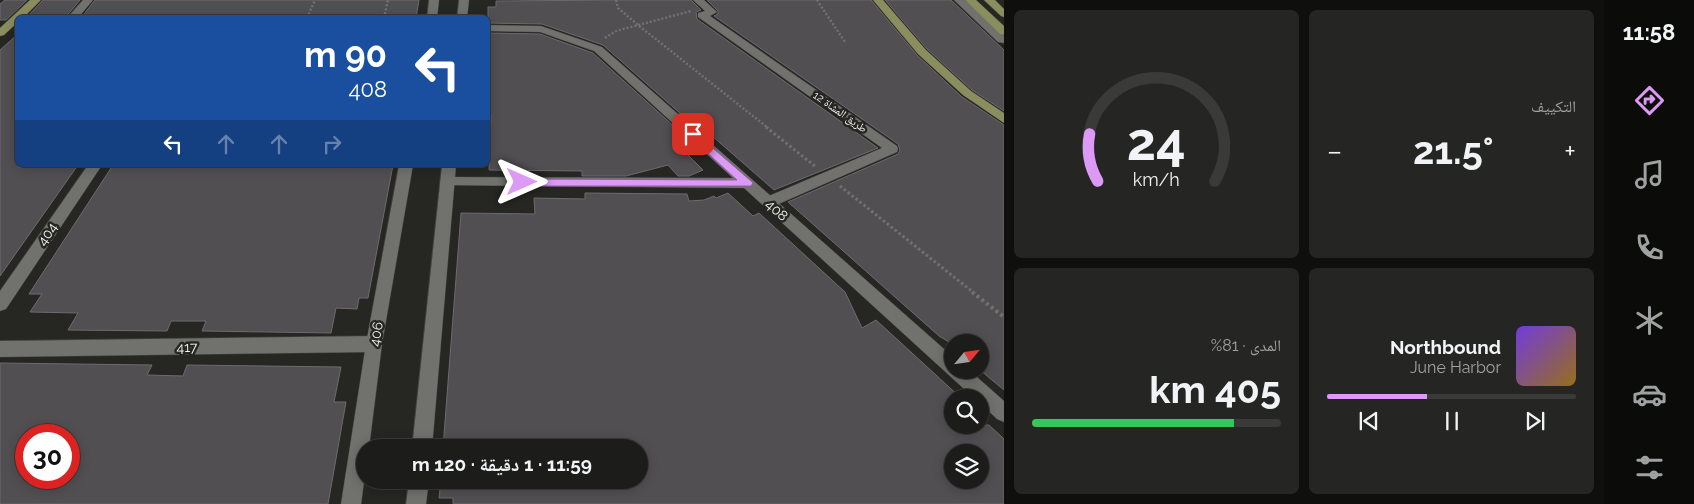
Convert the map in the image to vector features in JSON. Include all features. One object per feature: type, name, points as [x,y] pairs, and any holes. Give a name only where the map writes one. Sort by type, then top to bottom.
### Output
[{"type":"main road","points":[[20,15],[36,0]]},
{"type":"main road","points":[[878,0],[922,52],[967,93],[1004,119]]},
{"type":"main road","points":[[970,0],[1003,36]]},
{"type":"main road","points":[[989,0],[1004,14]]},
{"type":"main road","points":[[0,33],[15,19]]},
{"type":"street","points":[[75,15],[88,0]]},
{"type":"street","points":[[432,15],[434,0]]},
{"type":"street","points":[[462,15],[464,0]]},
{"type":"street","points":[[698,0],[712,12],[702,15]]},
{"type":"street","points":[[959,0],[1003,36]]},
{"type":"street","name":"طريق المشاة 12","points":[[702,15],[892,148],[769,202]]},
{"type":"street","name":"408","points":[[490,28],[541,29],[598,49],[944,360]]},
{"type":"street","name":"404","points":[[0,304],[93,167]]},
{"type":"street","name":"406","points":[[351,504],[374,344],[406,167]]},
{"type":"street","points":[[423,439],[449,167]]},
{"type":"street","points":[[447,182],[748,183]]},
{"type":"street","name":"417","points":[[0,349],[374,344]]},
{"type":"street","points":[[966,379],[1004,414]]},
{"type":"street","points":[[416,504],[417,489]]},
{"type":"path","points":[[308,15],[314,0]]},
{"type":"path","points":[[385,15],[388,0]]},
{"type":"path","points":[[616,0],[618,8],[638,25],[1004,317]]},
{"type":"path","points":[[817,0],[845,42]]},
{"type":"path","points":[[592,47],[616,31],[694,10],[702,15]]},
{"type":"building","points":[[5,0],[27,0],[6,20],[0,20],[0,4]]},
{"type":"building","points":[[43,0],[80,0],[68,15],[29,15]]},
{"type":"building","points":[[95,0],[419,0],[416,15],[83,15]]},
{"type":"building","points":[[691,0],[701,10],[696,12],[697,19],[878,148],[774,190],[711,135],[708,138],[603,45],[542,24],[490,23],[488,7],[496,7],[496,1]]},
{"type":"building","points":[[707,0],[871,0],[917,55],[962,97],[1004,125],[1004,390],[989,378],[989,334],[944,334],[944,339],[939,336],[788,202],[898,154],[900,150],[898,144],[714,16],[718,14],[718,11]]},
{"type":"building","points":[[885,0],[951,0],[1004,50],[1004,111],[972,90],[927,49]]},
{"type":"building","points":[[490,33],[540,34],[593,53],[699,149],[688,155],[703,170],[689,176],[678,176],[668,165],[626,176],[582,176],[582,171],[489,170],[491,115]]},
{"type":"building","points":[[15,37],[15,167],[77,167],[0,276],[0,50]]},
{"type":"building","points":[[112,167],[393,167],[368,298],[359,298],[357,309],[336,308],[331,333],[202,331],[206,321],[171,321],[167,331],[68,330],[78,313],[30,312],[42,294],[29,294]]},
{"type":"building","points":[[585,193],[687,194],[689,201],[704,200],[714,196],[716,198],[728,193],[753,216],[759,213],[845,292],[862,328],[876,320],[951,389],[944,389],[944,434],[989,434],[989,425],[1004,439],[1004,504],[453,504],[453,498],[439,498],[440,489],[648,489],[648,439],[444,439],[461,213],[535,214],[534,198],[585,199]]},
{"type":"building","points":[[0,363],[152,365],[147,375],[183,376],[187,365],[341,367],[334,402],[346,402],[328,504],[0,504]]},
{"type":"route","points":[[522,182],[748,183],[693,134]]}]
